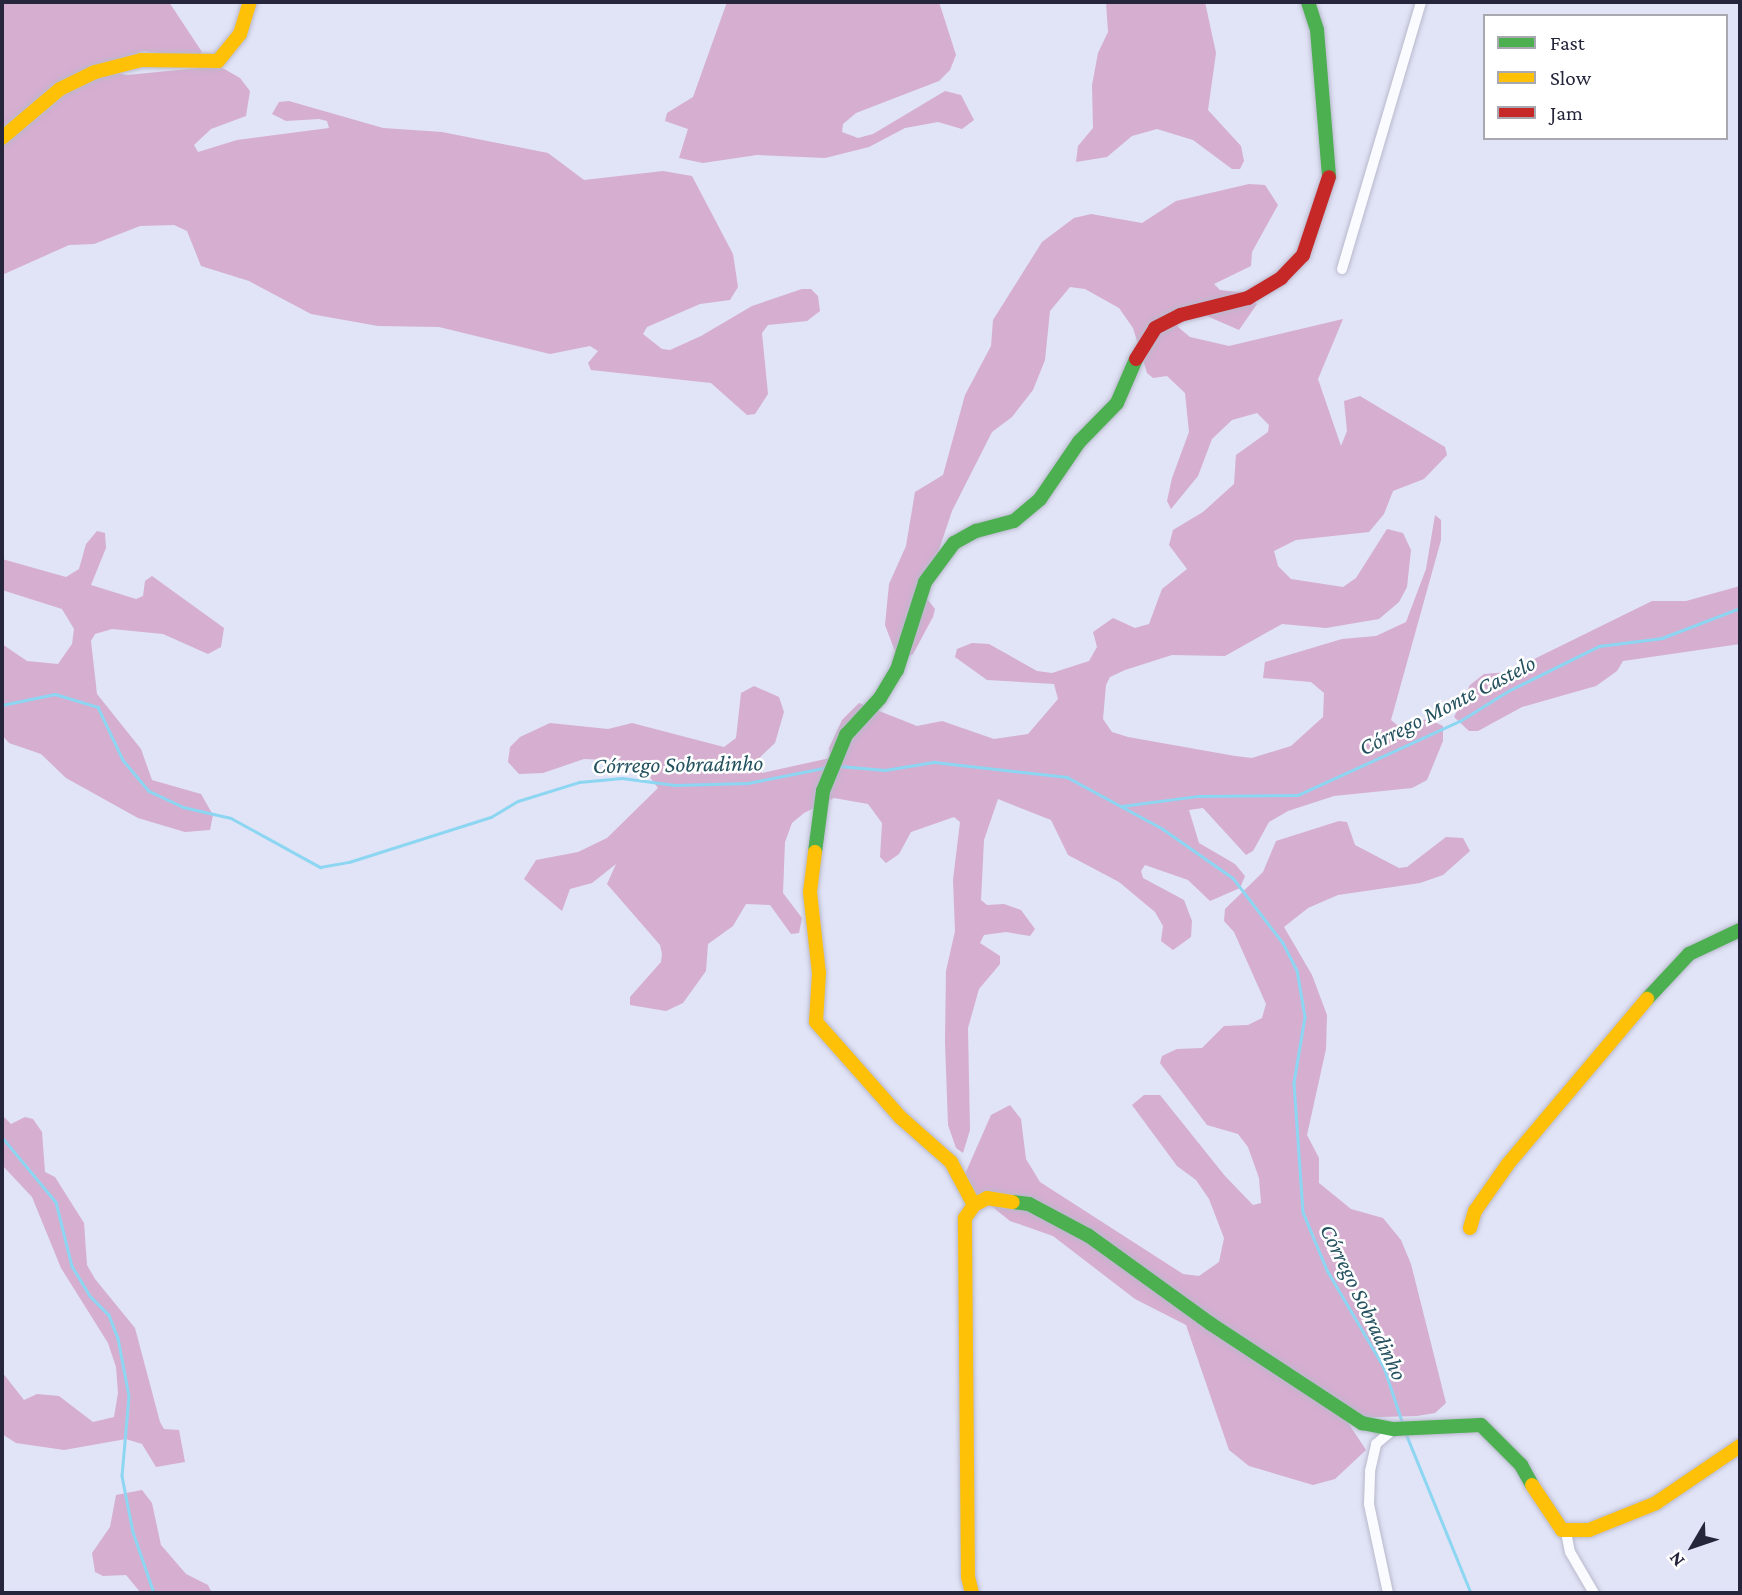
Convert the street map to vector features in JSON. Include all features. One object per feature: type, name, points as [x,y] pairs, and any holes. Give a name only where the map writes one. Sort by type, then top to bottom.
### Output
[{"type":"street","points":[[2,138],[60,89],[95,72],[141,60],[202,64],[218,61],[240,34],[250,2]]},
{"type":"street","points":[[974,1205],[953,1166],[900,1118],[817,1022],[819,973],[810,892],[819,848],[819,808],[828,774],[846,735],[880,698],[897,670],[925,582],[954,543],[976,531],[1014,521],[1040,499],[1079,442],[1117,402],[1144,341],[1155,328],[1180,315],[1248,298],[1281,278],[1303,255],[1329,186],[1330,162],[1317,30],[1308,2]]},
{"type":"street","points":[[1342,269],[1421,2]]},
{"type":"street","points":[[1469,1228],[1475,1212],[1508,1164],[1646,999],[1689,954],[1740,930]]},
{"type":"street","points":[[972,1593],[968,1577],[965,1218],[974,1205],[996,1197],[1037,1207],[1089,1236],[1211,1324],[1362,1423],[1394,1429],[1481,1425],[1521,1465],[1550,1518],[1566,1532],[1570,1552],[1594,1593]]},
{"type":"street","points":[[1388,1593],[1369,1504],[1370,1471],[1377,1444],[1394,1429]]},
{"type":"street","points":[[1566,1532],[1589,1530],[1656,1503],[1737,1453]]},
{"type":"shaded area","points":[[2,2],[169,2],[202,52],[197,59],[143,51],[107,65],[111,72],[127,75],[219,66],[240,78],[250,91],[246,116],[211,129],[194,145],[198,152],[237,140],[329,128],[327,121],[319,119],[286,121],[272,114],[279,102],[289,101],[383,128],[442,132],[548,153],[584,180],[663,171],[692,176],[733,254],[738,287],[730,300],[700,304],[647,327],[643,334],[662,349],[670,350],[701,336],[752,306],[802,289],[811,289],[818,296],[820,311],[807,321],[768,325],[762,333],[768,394],[755,414],[747,415],[711,383],[591,370],[588,363],[598,351],[590,346],[550,354],[439,327],[378,326],[311,314],[249,281],[201,266],[187,231],[174,225],[140,226],[94,244],[69,245],[2,275]]},
{"type":"shaded area","points":[[727,2],[939,2],[956,55],[950,70],[939,81],[856,113],[843,124],[842,132],[858,138],[873,134],[945,91],[961,95],[974,120],[962,129],[938,122],[905,128],[869,147],[825,158],[757,155],[703,163],[679,158],[688,129],[665,121],[667,113],[693,97]]},
{"type":"shaded area","points":[[1106,2],[1205,2],[1216,53],[1208,110],[1241,146],[1244,161],[1240,169],[1232,169],[1193,140],[1157,129],[1132,136],[1107,157],[1076,162],[1078,146],[1093,128],[1092,85],[1098,53],[1108,32]]},
{"type":"shaded area","points":[[1249,184],[1265,185],[1278,205],[1252,252],[1251,266],[1214,284],[1220,290],[1246,293],[1257,304],[1239,330],[1184,306],[1174,311],[1178,327],[1190,337],[1229,346],[1343,319],[1318,379],[1341,446],[1347,431],[1344,401],[1360,396],[1445,447],[1447,455],[1424,479],[1393,491],[1384,514],[1369,532],[1296,540],[1274,551],[1278,566],[1291,579],[1343,587],[1356,578],[1387,529],[1403,533],[1411,550],[1407,587],[1399,602],[1379,619],[1326,628],[1282,624],[1225,656],[1172,655],[1125,670],[1110,677],[1106,685],[1103,719],[1112,732],[1128,737],[1235,756],[1252,758],[1291,746],[1323,717],[1324,693],[1311,682],[1263,678],[1265,662],[1342,639],[1376,636],[1406,622],[1426,569],[1435,515],[1441,520],[1441,540],[1391,720],[1397,725],[1428,719],[1443,726],[1443,741],[1427,780],[1412,788],[1334,796],[1288,811],[1269,822],[1253,851],[1246,855],[1203,808],[1189,810],[1199,843],[1235,864],[1245,876],[1240,888],[1210,901],[1188,880],[1145,865],[1141,871],[1143,878],[1184,900],[1192,921],[1191,937],[1173,950],[1161,941],[1163,926],[1155,912],[1119,882],[1068,855],[1051,820],[998,799],[984,840],[981,900],[987,905],[1004,904],[1021,910],[1035,929],[1030,936],[1006,932],[984,935],[980,943],[1000,956],[1000,964],[979,989],[968,1028],[970,1130],[963,1153],[956,1148],[948,1125],[945,1042],[946,971],[955,931],[953,880],[960,822],[954,817],[911,832],[899,854],[886,863],[880,857],[882,823],[868,804],[834,798],[804,813],[792,823],[785,842],[783,893],[802,918],[799,933],[791,934],[770,905],[746,904],[733,926],[708,944],[706,971],[683,1003],[666,1011],[630,1005],[630,997],[661,962],[662,954],[660,945],[607,884],[616,864],[592,883],[570,889],[562,911],[524,879],[536,860],[578,852],[607,838],[658,788],[649,776],[623,762],[607,760],[584,759],[543,773],[519,774],[508,762],[510,747],[520,737],[550,723],[608,729],[632,723],[724,747],[736,738],[741,693],[754,686],[779,697],[784,712],[775,743],[757,760],[756,768],[762,773],[830,758],[829,748],[842,720],[859,703],[917,726],[942,721],[994,739],[1028,734],[1058,699],[1054,684],[987,680],[955,657],[957,649],[972,643],[989,644],[1037,671],[1052,673],[1089,661],[1097,647],[1093,632],[1113,618],[1135,628],[1149,624],[1162,589],[1187,569],[1169,545],[1173,530],[1203,512],[1234,484],[1236,455],[1268,432],[1269,425],[1257,413],[1232,420],[1212,439],[1198,476],[1171,509],[1167,501],[1172,478],[1189,432],[1185,393],[1167,376],[1153,378],[1147,373],[1133,328],[1119,308],[1085,289],[1070,287],[1050,311],[1045,360],[1033,390],[1012,417],[992,432],[952,511],[924,595],[935,609],[933,617],[913,654],[899,662],[885,625],[889,584],[906,546],[915,492],[943,475],[965,395],[991,346],[993,320],[1042,242],[1074,218],[1091,214],[1142,223],[1176,201]]},
{"type":"shaded area","points":[[97,531],[105,533],[106,548],[91,585],[136,599],[143,596],[145,581],[152,576],[224,628],[221,647],[208,654],[163,634],[112,629],[95,634],[91,641],[97,694],[141,749],[152,780],[201,794],[213,815],[210,830],[185,832],[138,818],[66,778],[41,754],[9,743],[2,735],[2,644],[27,661],[58,664],[72,644],[74,629],[62,609],[2,590],[2,559],[66,577],[79,569],[86,544]]},
{"type":"shaded area","points":[[1740,586],[1740,644],[1623,661],[1617,671],[1596,686],[1522,707],[1478,731],[1469,731],[1454,717],[1470,685],[1484,674],[1508,672],[1652,601],[1686,601]]},
{"type":"shaded area","points":[[1339,821],[1347,822],[1355,845],[1399,868],[1407,867],[1446,837],[1463,838],[1470,851],[1443,875],[1420,883],[1338,895],[1308,908],[1284,927],[1312,975],[1327,1015],[1326,1049],[1307,1135],[1319,1158],[1319,1183],[1351,1209],[1383,1218],[1401,1240],[1411,1264],[1446,1403],[1435,1413],[1417,1416],[1345,1418],[1366,1450],[1335,1479],[1313,1485],[1249,1466],[1229,1450],[1186,1325],[1135,1299],[1053,1236],[1010,1221],[974,1192],[965,1174],[991,1115],[1010,1105],[1021,1119],[1026,1159],[1040,1182],[1183,1274],[1199,1276],[1219,1262],[1224,1238],[1209,1199],[1196,1180],[1177,1166],[1132,1105],[1144,1095],[1160,1095],[1225,1176],[1253,1205],[1261,1203],[1259,1178],[1248,1147],[1238,1134],[1207,1125],[1160,1063],[1162,1056],[1177,1049],[1202,1048],[1224,1026],[1248,1025],[1262,1018],[1266,1004],[1234,932],[1224,921],[1225,909],[1263,872],[1276,841]]},
{"type":"shaded area","points":[[2,1115],[11,1124],[25,1117],[33,1119],[42,1132],[45,1172],[55,1177],[84,1223],[87,1265],[95,1279],[135,1328],[160,1422],[164,1429],[179,1430],[185,1462],[156,1467],[142,1444],[126,1439],[64,1450],[16,1443],[2,1434],[2,1372],[24,1400],[37,1394],[59,1396],[93,1422],[114,1417],[118,1393],[116,1367],[108,1343],[61,1268],[32,1197],[2,1165]]},
{"type":"shaded area","points":[[142,1490],[152,1503],[161,1545],[186,1574],[208,1585],[212,1593],[141,1593],[126,1575],[103,1576],[95,1572],[92,1553],[110,1527],[116,1495]]},
{"type":"waterway","name":"Córrego Monte Castelo","points":[[1122,806],[1198,796],[1298,795],[1460,721],[1508,691],[1599,646],[1662,638],[1740,608]]},
{"type":"waterway","name":"Córrego Sobradinho","points":[[2,705],[55,694],[98,707],[123,760],[149,791],[183,807],[231,818],[320,867],[349,862],[491,817],[518,801],[579,782],[622,778],[675,785],[748,783],[829,767]]},
{"type":"waterway","name":"Córrego Sobradinho","points":[[839,766],[885,770],[934,762],[1067,777],[1163,829],[1233,878],[1283,943],[1297,970],[1305,1017],[1294,1083],[1303,1212],[1327,1270],[1384,1367],[1403,1424]]},
{"type":"waterway","points":[[2,1137],[56,1202],[72,1266],[90,1296],[109,1315],[118,1338],[129,1396],[122,1476],[133,1532],[154,1593]]},
{"type":"waterway","name":"Córrego Sobradinho","points":[[1407,1436],[1471,1593]]},
{"type":"traffic: fast","points":[[1308,2],[1317,30],[1329,177]]},
{"type":"traffic: fast","points":[[815,852],[823,791],[846,735],[880,698],[897,670],[925,582],[954,543],[976,531],[1014,521],[1040,499],[1079,442],[1117,403],[1136,359]]},
{"type":"traffic: fast","points":[[1647,999],[1689,954],[1740,930]]},
{"type":"traffic: fast","points":[[1013,1202],[1029,1204],[1089,1236],[1211,1324],[1362,1423],[1394,1429],[1481,1425],[1521,1465],[1532,1485]]},
{"type":"traffic: slow","points":[[2,138],[60,89],[95,72],[141,60],[218,61],[240,34],[250,2]]},
{"type":"traffic: slow","points":[[815,852],[810,892],[819,973],[816,1022],[900,1117],[951,1162],[974,1205]]},
{"type":"traffic: slow","points":[[1470,1228],[1475,1211],[1508,1164],[1647,999]]},
{"type":"traffic: slow","points":[[972,1593],[968,1577],[965,1218],[974,1205],[987,1198],[1013,1202]]},
{"type":"traffic: slow","points":[[1532,1485],[1562,1530],[1589,1530],[1656,1503],[1740,1446]]},
{"type":"traffic: jam","points":[[1136,359],[1155,328],[1180,315],[1248,298],[1281,278],[1303,255],[1329,177]]}]
